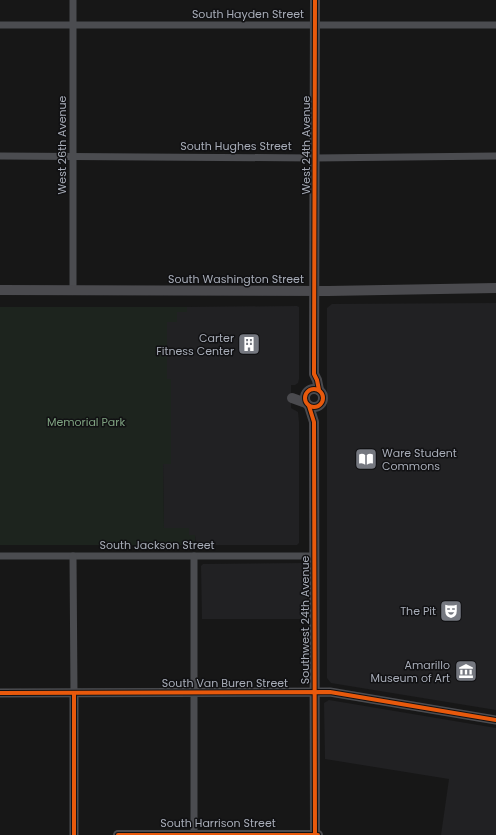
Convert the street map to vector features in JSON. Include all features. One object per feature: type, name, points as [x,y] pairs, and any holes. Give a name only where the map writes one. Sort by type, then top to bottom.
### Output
[{"type":"main road","name":"West 24th Avenue","points":[[315,291],[316,0]]},
{"type":"main road","name":"South Washington Street","points":[[0,290],[315,291],[496,288]]},
{"type":"main road","name":"Southwest 24th Avenue","points":[[315,291],[314,374],[317,380],[311,398],[314,422],[314,692],[316,835]]},
{"type":"main road","name":"South Harrison Street","points":[[118,835],[316,835]]},
{"type":"street","name":"West 26th Avenue","points":[[73,0],[73,290]]},
{"type":"street","name":"South Hayden Street","points":[[0,25],[496,25]]},
{"type":"street","name":"South Hughes Street","points":[[0,156],[315,158],[496,156]]},
{"type":"street","name":"South Jackson Street","points":[[0,556],[314,556]]},
{"type":"street","points":[[73,556],[74,835]]},
{"type":"street","points":[[194,556],[194,835]]},
{"type":"street","name":"South Van Buren Street","points":[[0,694],[330,692],[496,720]]},
{"type":"shaded area","points":[[496,303],[496,710],[331,683],[327,678],[327,308],[332,304]]},
{"type":"shaded area","points":[[187,307],[299,307],[299,379],[298,383],[291,385],[291,408],[298,412],[299,422],[299,543],[297,545],[196,545],[195,535],[189,535],[164,528],[163,464],[171,464],[171,380],[167,379],[167,322],[177,312],[187,312]]},
{"type":"shaded area","points":[[305,563],[307,565],[307,619],[202,619],[201,566],[203,564]]},
{"type":"shaded area","points":[[329,700],[496,728],[496,835],[441,835],[449,779],[325,759],[324,703]]},
{"type":"green space","name":"Memorial Park","points":[[0,307],[187,307],[187,312],[177,312],[177,322],[167,322],[167,379],[171,379],[171,464],[163,464],[164,528],[189,528],[189,535],[195,535],[195,545],[0,545]]},
{"type":"cycle path","points":[[315,0],[314,374],[319,390]]},
{"type":"cycle path","points":[[310,389],[318,389],[323,394],[323,398],[321,405],[318,407],[310,407],[305,402],[305,394],[310,389]]},
{"type":"cycle path","points":[[309,406],[314,422],[315,835]]},
{"type":"cycle path","points":[[0,693],[330,692],[496,720]]},
{"type":"cycle path","points":[[74,693],[74,835]]},
{"type":"cycle path","points":[[118,835],[318,835]]},
{"type":"place","name":"Carter Fitness Center","points":[[249,344]]},
{"type":"place","name":"Ware Student Commons","points":[[366,459]]},
{"type":"place","name":"The Pit","points":[[451,611]]},
{"type":"place","name":"Amarillo Museum of Art","points":[[466,671]]}]
